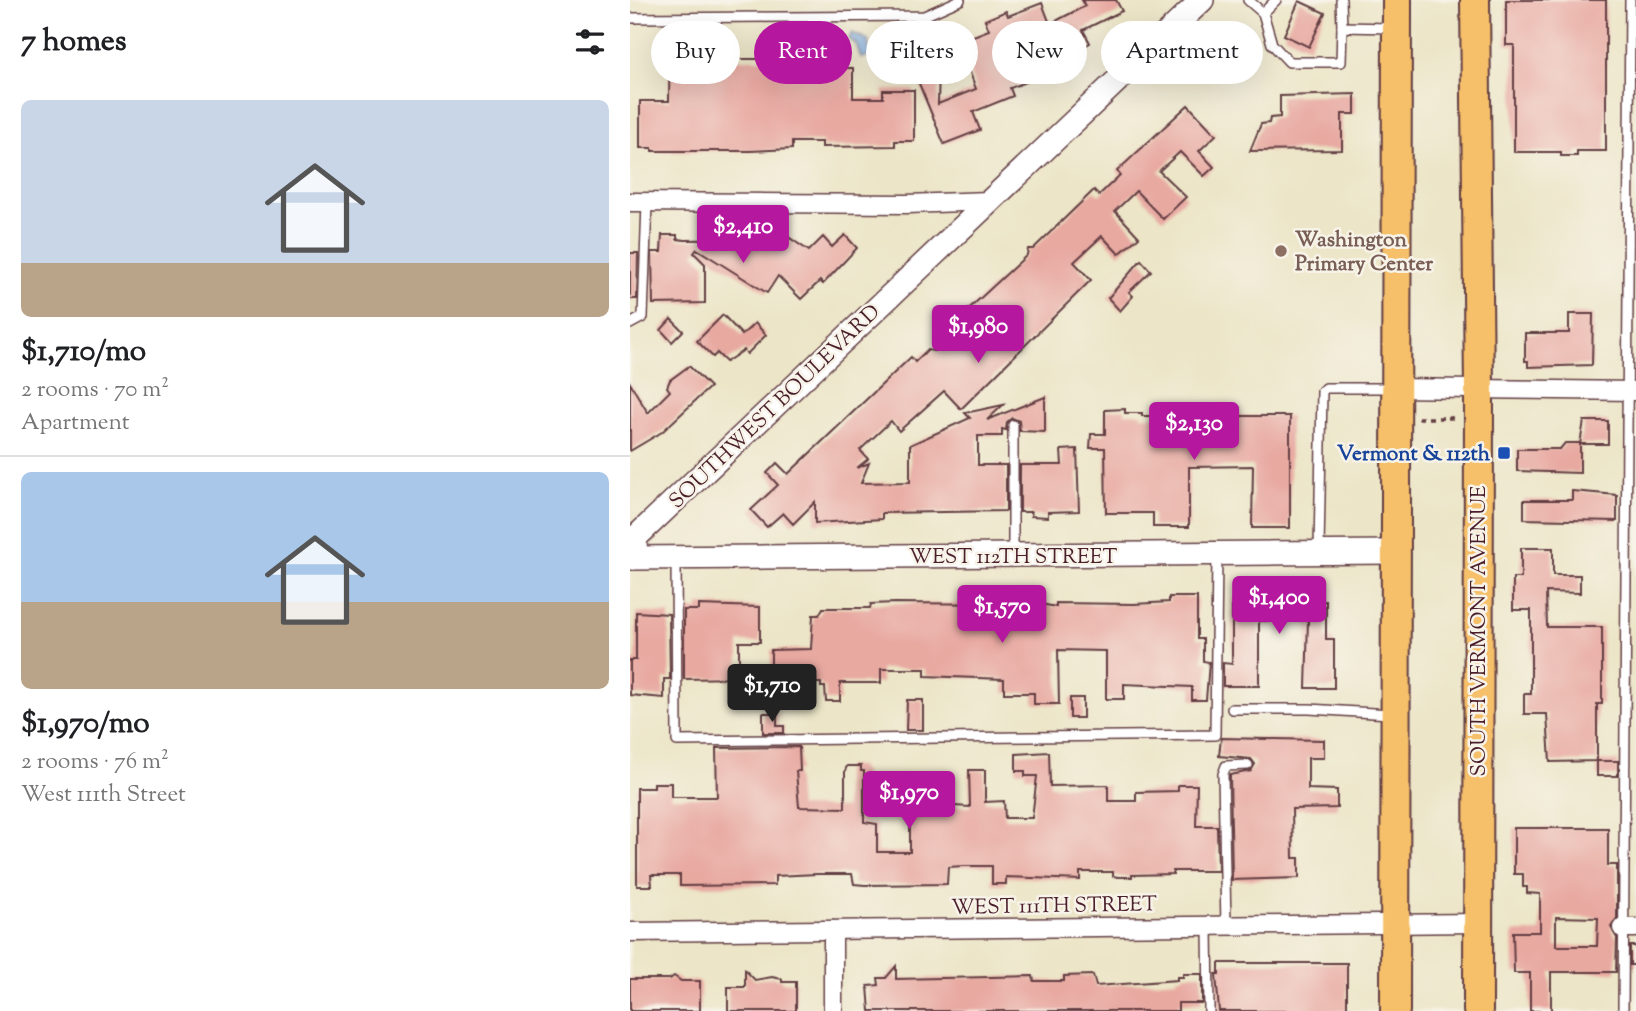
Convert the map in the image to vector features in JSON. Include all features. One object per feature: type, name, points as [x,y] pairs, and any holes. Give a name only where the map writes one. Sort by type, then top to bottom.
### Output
[{"type":"main road","points":[[1395,1011],[1394,388],[1397,0]]},
{"type":"main road","name":"SOUTH VERMONT AVENUE","points":[[1475,0],[1479,390],[1478,1011]]},
{"type":"street","name":"SOUTHWEST BOULEVARD","points":[[632,558],[636,537],[1202,0]]},
{"type":"street","points":[[638,203],[907,204],[989,201]]},
{"type":"street","points":[[1394,388],[1632,391]]},
{"type":"street","name":"WEST 112TH STREET","points":[[632,558],[1396,552]]},
{"type":"street","name":"WEST 111TH STREET","points":[[630,932],[1478,923]]},
{"type":"street","points":[[833,930],[833,1011]]},
{"type":"lane","points":[[630,18],[923,16],[960,0]]},
{"type":"lane","points":[[1248,0],[1263,13],[1272,44],[1289,62],[1341,62],[1341,0]]},
{"type":"lane","points":[[1263,13],[1276,0]]},
{"type":"lane","points":[[1623,1011],[1629,928],[1632,391],[1630,0]]},
{"type":"lane","points":[[1342,27],[1397,28]]},
{"type":"lane","points":[[630,324],[643,317],[638,203]]},
{"type":"lane","points":[[1319,553],[1322,391],[1326,388],[1394,388]]},
{"type":"lane","points":[[1013,425],[1013,556]]},
{"type":"lane","points":[[676,558],[677,741],[705,741],[1215,735],[1217,554]]},
{"type":"lane","points":[[1232,709],[1309,709],[1396,714]]},
{"type":"lane","points":[[1209,1011],[1217,926],[1223,774],[1226,766],[1248,765]]},
{"type":"path","points":[[1416,418],[1462,418]]},
{"type":"water","points":[[852,33],[866,39],[866,57],[861,58],[856,44],[852,41]]},
{"type":"building","points":[[1082,0],[1116,0],[1122,11],[1087,28],[1087,21],[1056,21],[1085,6]]},
{"type":"building","points":[[1506,0],[1606,0],[1606,151],[1577,151],[1577,156],[1561,156],[1561,152],[1514,152],[1514,45],[1506,45]]},
{"type":"building","points":[[1299,1],[1325,13],[1309,47],[1284,35]]},
{"type":"building","points":[[1042,3],[1049,21],[992,21],[992,84],[1021,84],[1010,88],[1013,96],[973,112],[980,130],[944,144],[919,84],[939,84],[938,104],[976,89],[978,34],[989,30],[985,20],[1006,11],[1008,16]]},
{"type":"building","points":[[740,59],[754,59],[754,84],[852,84],[853,68],[853,98],[883,98],[883,90],[914,90],[914,141],[895,141],[895,146],[822,147],[822,142],[792,142],[792,149],[750,151],[652,151],[652,148],[640,148],[640,101],[669,101],[669,84],[740,84]]},
{"type":"building","points":[[1355,94],[1355,114],[1342,114],[1342,150],[1250,151],[1261,124],[1269,123],[1270,118],[1280,117],[1280,96]]},
{"type":"building","points":[[1188,105],[1216,135],[1199,151],[1214,167],[1204,176],[1180,152],[1159,171],[1186,197],[1163,219],[1136,191],[1115,211],[1139,237],[1119,254],[1102,236],[1074,262],[1091,280],[961,409],[944,391],[899,431],[891,421],[860,450],[868,459],[857,468],[869,463],[861,483],[910,482],[910,445],[970,418],[965,413],[1003,405],[987,420],[1045,397],[1045,432],[1020,431],[1019,421],[1012,418],[1007,422],[1006,430],[1002,429],[1002,436],[978,436],[978,465],[1006,465],[1006,511],[882,513],[882,519],[815,523],[815,502],[793,524],[783,513],[767,527],[751,510],[778,485],[767,473],[777,463],[788,474],[911,357],[915,362],[927,350],[934,351],[955,330],[962,319],[960,317],[1027,255],[1028,249],[1033,249],[1094,190],[1099,195],[1120,175],[1117,171]]},
{"type":"building","points":[[781,232],[809,251],[823,237],[832,247],[845,235],[857,248],[823,284],[820,281],[801,299],[778,276],[767,293],[697,249],[694,253],[705,264],[705,303],[653,304],[652,252],[661,252],[662,235],[677,235],[677,239],[685,240],[755,239],[771,247]]},
{"type":"building","points":[[630,253],[638,253],[637,299],[630,299]]},
{"type":"building","points":[[1141,260],[1151,271],[1129,292],[1133,296],[1120,311],[1108,298]]},
{"type":"building","points":[[1569,314],[1593,314],[1592,365],[1528,367],[1528,361],[1525,361],[1525,333],[1569,333]]},
{"type":"building","points":[[723,315],[742,335],[755,323],[766,335],[747,354],[744,350],[726,362],[717,353],[713,357],[697,341]]},
{"type":"building","points":[[671,319],[683,331],[672,342],[661,330]]},
{"type":"building","points":[[689,366],[710,387],[662,432],[630,451],[630,383],[648,413],[670,391],[667,387],[670,380]]},
{"type":"building","points":[[1203,408],[1240,408],[1240,416],[1290,416],[1290,528],[1252,528],[1253,466],[1189,467],[1189,527],[1153,527],[1153,513],[1106,513],[1105,448],[1090,448],[1091,434],[1105,434],[1105,410],[1125,409],[1125,413],[1142,413],[1142,416],[1203,416]]},
{"type":"building","points":[[1584,421],[1608,421],[1608,444],[1580,444]]},
{"type":"building","points":[[1565,443],[1580,443],[1580,473],[1517,471],[1517,449],[1560,449]]},
{"type":"building","points":[[1077,449],[1079,511],[1048,512],[1048,517],[1020,512],[1020,465],[1062,465],[1061,450]]},
{"type":"building","points":[[1572,491],[1617,495],[1617,521],[1524,519],[1524,500],[1572,500]]},
{"type":"building","points":[[1521,548],[1553,548],[1553,575],[1580,575],[1580,593],[1546,592],[1547,627],[1602,627],[1602,704],[1597,704],[1597,761],[1550,762],[1547,714],[1524,714],[1524,694],[1531,694],[1531,610],[1513,610],[1513,578],[1521,578]]},
{"type":"building","points":[[1303,589],[1303,593],[1311,593],[1311,602],[1326,601],[1326,639],[1334,639],[1334,688],[1306,688],[1308,620],[1259,621],[1259,686],[1223,686],[1223,663],[1232,664],[1232,599],[1250,598],[1250,594],[1257,594],[1257,590]]},
{"type":"building","points":[[1169,597],[1197,597],[1197,639],[1203,639],[1203,661],[1209,662],[1206,700],[1192,700],[1192,687],[1124,684],[1124,699],[1106,699],[1106,651],[1058,650],[1059,704],[1034,704],[1034,693],[1004,693],[1004,679],[925,676],[925,669],[881,669],[881,683],[840,683],[840,701],[826,701],[825,687],[821,687],[821,683],[771,683],[771,650],[811,649],[813,615],[819,615],[823,608],[870,608],[871,604],[895,603],[1003,604],[1003,632],[1031,602],[1056,607],[1056,603],[1169,602]]},
{"type":"building","points":[[699,605],[760,607],[760,642],[739,642],[739,678],[684,679],[684,610],[699,610]]},
{"type":"building","points":[[636,612],[669,614],[670,679],[664,679],[664,698],[630,695],[630,660],[636,660]]},
{"type":"building","points":[[1070,698],[1083,698],[1083,718],[1070,718]]},
{"type":"building","points":[[907,700],[923,700],[923,730],[906,730]]},
{"type":"building","points":[[763,713],[777,713],[777,726],[784,726],[784,733],[763,733]]},
{"type":"building","points":[[1221,738],[1324,740],[1324,758],[1308,758],[1308,789],[1337,790],[1337,808],[1292,809],[1293,858],[1299,858],[1299,878],[1232,880],[1230,775],[1251,771],[1255,764],[1251,759],[1219,756]]},
{"type":"building","points":[[799,747],[800,771],[796,771],[799,807],[845,808],[845,771],[847,766],[861,766],[861,771],[864,771],[864,822],[877,824],[877,852],[910,852],[910,817],[938,817],[938,805],[970,807],[969,770],[985,770],[985,802],[1004,801],[1005,818],[1032,818],[1037,776],[1025,776],[1025,771],[1016,771],[1016,754],[1049,752],[1050,786],[1108,785],[1108,801],[1136,801],[1136,792],[1178,791],[1178,785],[1197,785],[1196,826],[1217,826],[1218,871],[1173,871],[1173,874],[1132,877],[1113,876],[1113,872],[1080,872],[1080,880],[1006,877],[1006,884],[992,884],[992,866],[964,866],[948,867],[947,884],[865,885],[854,884],[852,874],[817,874],[775,876],[775,885],[680,886],[680,875],[651,875],[652,886],[637,886],[637,788],[654,788],[654,783],[671,783],[671,797],[717,797],[716,748]]},
{"type":"building","points":[[1597,761],[1618,761],[1618,776],[1597,776]]},
{"type":"building","points":[[1514,828],[1608,828],[1608,865],[1617,865],[1617,918],[1611,927],[1617,938],[1616,972],[1551,972],[1551,1011],[1530,1011],[1530,973],[1514,973],[1513,932],[1540,932],[1540,894],[1527,893],[1527,887],[1523,887],[1523,874],[1514,874]],"holes":[[[1556,917],[1598,918],[1597,946],[1556,946]]]},
{"type":"building","points":[[1630,946],[1636,946],[1636,965],[1630,965]]},
{"type":"building","points":[[1219,963],[1347,963],[1347,1011],[1219,1011],[1216,974],[1219,974]]},
{"type":"building","points":[[896,966],[896,979],[1033,976],[1034,981],[1064,981],[1064,976],[1093,975],[1096,986],[1177,980],[1177,977],[1183,977],[1183,974],[1202,974],[1202,1003],[1178,1003],[1178,1011],[870,1011],[868,986],[879,985],[878,978],[886,978]]},
{"type":"building","points":[[745,970],[755,980],[772,977],[782,979],[782,982],[796,982],[796,1011],[728,1011],[728,987],[745,987]]},
{"type":"building","points":[[674,976],[681,981],[700,981],[700,1011],[630,1011],[630,979],[670,979]]},
{"type":"place","name":"Washington Primary Center","points":[[1281,251]]},
{"type":"place","name":"Vermont & 112th","points":[[1504,453]]}]
